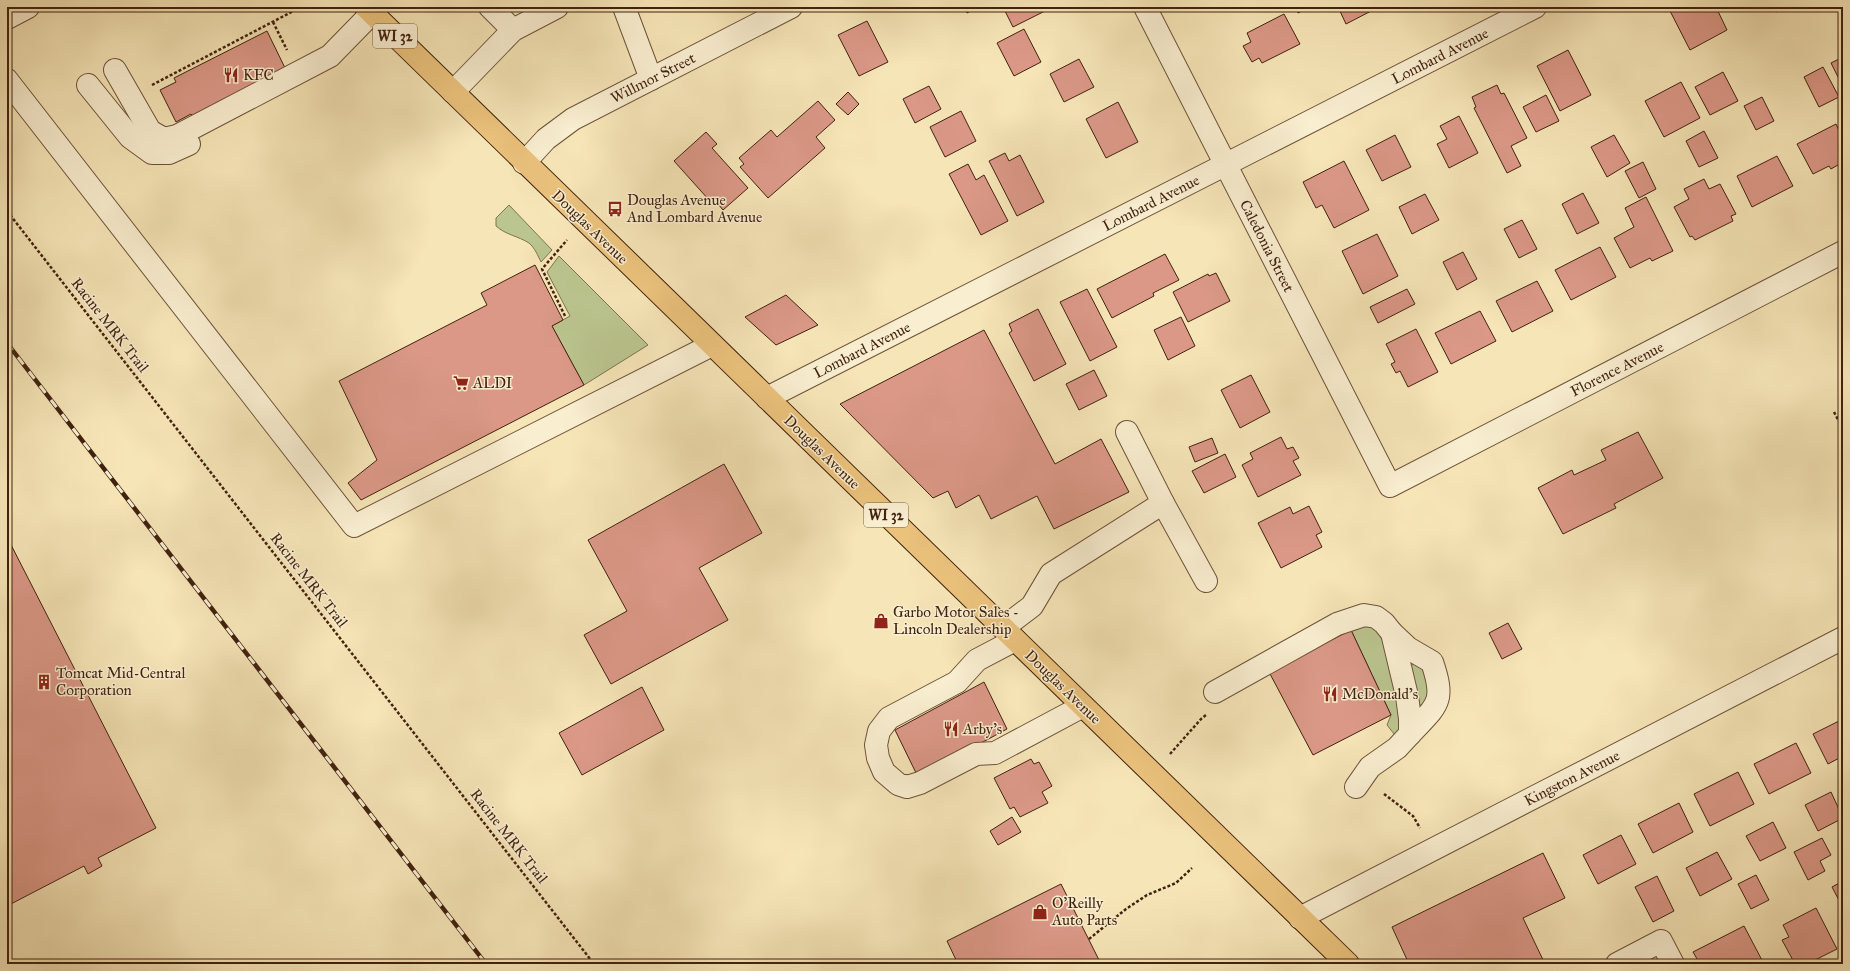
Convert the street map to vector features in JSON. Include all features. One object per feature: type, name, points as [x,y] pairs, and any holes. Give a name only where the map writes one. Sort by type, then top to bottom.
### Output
[{"type":"main road","name":"Douglas Avenue","points":[[369,10],[583,221],[767,398],[1348,964]]},
{"type":"street","points":[[490,7],[514,30]]},
{"type":"street","points":[[453,92],[514,30],[557,7]]},
{"type":"street","points":[[624,7],[651,79]]},
{"type":"street","name":"Willmor Street","points":[[524,163],[546,139],[572,119],[791,7]]},
{"type":"street","name":"Caledonia Street","points":[[1145,7],[1390,486]]},
{"type":"street","name":"Lombard Avenue","points":[[767,398],[1535,7]]},
{"type":"street","points":[[88,85],[130,137],[152,153],[170,153],[298,88],[315,75],[369,10]]},
{"type":"street","points":[[115,70],[150,131],[164,138],[176,136],[330,56]]},
{"type":"street","points":[[7,80],[354,526],[712,345]]},
{"type":"street","name":"Florence Avenue","points":[[1390,486],[1843,252]]},
{"type":"street","points":[[1127,432],[1163,503],[1206,581]]},
{"type":"street","points":[[1083,706],[995,753],[976,754],[920,783],[907,787],[898,784],[884,772],[878,758],[876,745],[879,731],[889,718],[957,682],[977,660],[1009,634],[1032,606],[1052,574],[1163,503]]},
{"type":"street","points":[[1214,701],[1337,624],[1364,615],[1376,617],[1384,623],[1408,648],[1432,662],[1439,690],[1436,706],[1397,748],[1370,767],[1356,787]]},
{"type":"street","points":[[1392,633],[1407,696],[1410,734]]},
{"type":"street","name":"Kingston Avenue","points":[[1300,918],[1843,638]]},
{"type":"street","points":[[1617,964],[1661,941],[1673,964]]},
{"type":"path","points":[[130,96],[301,7]]},
{"type":"path","points":[[273,22],[298,72]]},
{"type":"path","name":"Racine MRK Trail","points":[[7,211],[594,964]]},
{"type":"path","points":[[565,316],[542,270],[583,221]]},
{"type":"path","points":[[1834,412],[1843,430]]},
{"type":"path","points":[[1152,773],[1201,719],[1214,701]]},
{"type":"path","points":[[1370,767],[1384,794],[1413,816],[1431,850]]},
{"type":"path","points":[[1089,940],[1126,909],[1147,895],[1176,883],[1192,868]]},
{"type":"green space","points":[[509,205],[552,250],[541,262],[535,250],[529,243],[496,226],[496,218]]},
{"type":"green space","points":[[559,256],[648,345],[584,385],[552,326],[570,316],[547,272]]},
{"type":"green space","points":[[1369,622],[1387,637],[1402,723],[1398,739],[1387,725],[1391,715],[1351,630]]},
{"type":"green space","points":[[1422,662],[1432,689],[1425,703],[1421,705],[1416,704],[1411,667],[1413,663]]},
{"type":"building","points":[[964,7],[978,7],[967,13]]},
{"type":"building","points":[[1003,7],[1053,7],[1013,27]]},
{"type":"building","points":[[1296,7],[1309,7],[1298,13]]},
{"type":"building","points":[[1338,7],[1372,7],[1373,10],[1346,24]]},
{"type":"building","points":[[1673,7],[1716,7],[1727,30],[1690,50],[1669,9]]},
{"type":"building","points":[[1774,7],[1787,7],[1776,12]]},
{"type":"building","points":[[1284,14],[1300,44],[1262,63],[1259,58],[1252,62],[1243,46],[1251,42],[1247,33]]},
{"type":"building","points":[[867,21],[888,62],[859,76],[838,35]]},
{"type":"building","points":[[1024,29],[1041,62],[1014,76],[997,43]]},
{"type":"building","name":"KFC","points":[[267,31],[287,72],[194,119],[191,114],[176,122],[160,90],[176,82],[174,78]]},
{"type":"building","points":[[1568,50],[1591,95],[1560,111],[1537,66]]},
{"type":"building","points":[[1843,57],[1843,80],[1840,81],[1831,63]]},
{"type":"building","points":[[1079,59],[1094,87],[1064,102],[1050,74]]},
{"type":"building","points":[[1823,67],[1839,97],[1819,107],[1804,77]]},
{"type":"building","points":[[1723,72],[1738,101],[1710,115],[1695,87]]},
{"type":"building","points":[[1681,82],[1700,118],[1664,137],[1645,101]]},
{"type":"building","points":[[1497,85],[1501,94],[1504,93],[1527,138],[1511,146],[1521,166],[1507,173],[1474,108],[1476,107],[1472,97]]},
{"type":"building","points":[[929,86],[941,109],[915,123],[903,99]]},
{"type":"building","points":[[848,92],[859,104],[848,115],[836,104]]},
{"type":"building","points":[[1546,95],[1559,121],[1536,132],[1523,107]]},
{"type":"building","points":[[1762,97],[1774,121],[1756,130],[1744,106]]},
{"type":"building","points":[[818,101],[835,120],[816,137],[825,148],[768,198],[740,167],[744,164],[739,158],[771,130],[777,137]]},
{"type":"building","points":[[1118,102],[1138,142],[1106,158],[1086,119]]},
{"type":"building","points":[[961,111],[976,141],[945,157],[930,127]]},
{"type":"building","points":[[1459,116],[1478,153],[1449,168],[1437,144],[1447,139],[1440,126]]},
{"type":"building","points":[[1836,124],[1843,139],[1843,162],[1831,169],[1829,166],[1813,174],[1797,144]]},
{"type":"building","points":[[1704,131],[1718,158],[1699,167],[1686,141]]},
{"type":"building","points":[[706,132],[717,144],[712,148],[748,188],[723,210],[712,197],[709,200],[674,161]]},
{"type":"building","points":[[1395,135],[1411,167],[1382,181],[1366,150]]},
{"type":"building","points":[[1614,135],[1630,163],[1607,177],[1591,147]]},
{"type":"building","points":[[1005,153],[1009,161],[1020,155],[1044,202],[1017,216],[989,161]]},
{"type":"building","points":[[1777,156],[1793,186],[1752,207],[1737,176]]},
{"type":"building","points":[[1344,161],[1369,210],[1334,228],[1322,205],[1316,208],[1303,182]]},
{"type":"building","points":[[1643,162],[1656,189],[1639,198],[1625,171]]},
{"type":"building","points":[[968,164],[976,180],[984,175],[1008,221],[981,235],[949,174]]},
{"type":"building","points":[[1704,179],[1709,189],[1720,184],[1736,214],[1731,216],[1733,221],[1695,240],[1692,236],[1690,237],[1674,207],[1689,199],[1684,189]]},
{"type":"building","points":[[1583,193],[1599,223],[1577,234],[1562,204]]},
{"type":"building","points":[[1425,194],[1439,220],[1412,234],[1399,207]]},
{"type":"building","points":[[1646,197],[1673,251],[1652,261],[1650,258],[1630,268],[1614,238],[1634,227],[1625,208]]},
{"type":"building","points":[[1522,220],[1537,249],[1519,258],[1504,229]]},
{"type":"building","points":[[1377,234],[1398,276],[1363,294],[1342,251]]},
{"type":"building","points":[[1600,247],[1616,277],[1571,300],[1555,270]]},
{"type":"building","points":[[1463,252],[1477,279],[1457,290],[1443,262]]},
{"type":"building","points":[[1165,254],[1179,280],[1153,293],[1154,296],[1112,318],[1097,289]]},
{"type":"building","name":"ALDI","points":[[535,265],[563,320],[552,326],[584,385],[361,500],[348,483],[377,460],[339,381],[487,305],[481,293]]},
{"type":"building","points":[[1216,273],[1230,301],[1188,322],[1173,292],[1208,274],[1209,276]]},
{"type":"building","points":[[1537,281],[1553,311],[1512,332],[1496,301]]},
{"type":"building","points":[[1087,289],[1117,347],[1090,361],[1060,302]]},
{"type":"building","points":[[1407,289],[1415,304],[1378,323],[1370,307]]},
{"type":"building","points":[[786,295],[818,325],[776,345],[745,317]]},
{"type":"building","points":[[1038,309],[1066,364],[1034,381],[1009,333],[1012,331],[1009,324]]},
{"type":"building","points":[[1480,311],[1496,341],[1451,364],[1435,333]]},
{"type":"building","points":[[1181,317],[1195,346],[1168,360],[1154,330]]},
{"type":"building","points":[[1416,329],[1438,372],[1408,387],[1400,371],[1396,373],[1391,364],[1395,362],[1386,344]]},
{"type":"building","points":[[984,330],[1055,464],[1101,439],[1129,492],[1054,529],[1037,496],[991,519],[979,495],[956,508],[948,491],[933,498],[840,404]]},
{"type":"building","points":[[1094,370],[1107,396],[1079,410],[1066,384]]},
{"type":"building","points":[[1251,375],[1270,412],[1240,428],[1221,390]]},
{"type":"building","points":[[1638,432],[1663,478],[1614,504],[1616,508],[1563,534],[1538,488],[1572,470],[1574,475],[1606,460],[1601,450]]},
{"type":"building","points":[[1281,437],[1287,449],[1293,447],[1299,458],[1293,461],[1301,475],[1258,497],[1242,465],[1253,459],[1250,453]]},
{"type":"building","points":[[1212,438],[1218,453],[1195,462],[1189,447]]},
{"type":"building","points":[[1225,454],[1236,477],[1204,493],[1192,471]]},
{"type":"building","points":[[724,464],[762,533],[699,568],[728,620],[611,684],[584,635],[627,611],[588,540]]},
{"type":"building","points":[[1309,506],[1322,532],[1316,535],[1322,547],[1281,568],[1258,523],[1290,507],[1293,514]]},
{"type":"building","name":"Tomcat Mid-Central Corporation","points":[[7,537],[156,828],[98,858],[102,866],[88,874],[84,866],[7,906]]},
{"type":"building","points":[[1508,623],[1522,649],[1502,659],[1489,633]]},
{"type":"building","name":"McDonald's","points":[[1351,630],[1391,715],[1313,755],[1269,672]]},
{"type":"building","name":"Arby's","points":[[984,682],[1007,729],[918,777],[895,730]]},
{"type":"building","points":[[642,687],[664,730],[582,775],[559,733]]},
{"type":"building","points":[[1843,719],[1843,756],[1828,764],[1813,734]]},
{"type":"building","points":[[1796,743],[1811,773],[1769,794],[1754,764]]},
{"type":"building","points":[[1031,759],[1034,764],[1039,762],[1052,786],[1042,792],[1048,803],[1020,817],[1014,807],[1010,809],[994,778]]},
{"type":"building","points":[[1738,772],[1754,804],[1710,826],[1694,794]]},
{"type":"building","points":[[1831,792],[1843,818],[1818,831],[1805,805]]},
{"type":"building","points":[[1679,803],[1693,832],[1653,853],[1638,824]]},
{"type":"building","points":[[1012,817],[1021,832],[998,845],[990,831]]},
{"type":"building","points":[[1773,822],[1786,848],[1760,861],[1746,836]]},
{"type":"building","points":[[1621,835],[1636,864],[1598,884],[1583,855]]},
{"type":"building","points":[[1822,838],[1831,855],[1820,861],[1825,871],[1808,880],[1794,852]]},
{"type":"building","points":[[1717,852],[1732,879],[1700,896],[1686,868]]},
{"type":"building","points":[[1543,853],[1565,898],[1523,918],[1545,964],[1409,964],[1392,927]]},
{"type":"building","points":[[1756,875],[1769,900],[1751,909],[1738,884]]},
{"type":"building","points":[[1657,876],[1674,911],[1653,922],[1635,887]]},
{"type":"building","points":[[1843,881],[1843,908],[1832,887]]},
{"type":"building","name":"O'Reilly Auto Parts","points":[[1061,884],[1101,964],[958,964],[947,941]]},
{"type":"building","points":[[1816,908],[1837,949],[1807,964],[1795,964],[1782,940],[1789,937],[1783,925]]},
{"type":"building","points":[[1744,926],[1764,964],[1700,964],[1693,952]]},
{"type":"railway","points":[[7,343],[486,964]]},
{"type":"place","name":"KFC","points":[[231,75]]},
{"type":"place","name":"Douglas Avenue And Lombard Avenue","points":[[615,209]]},
{"type":"place","name":"ALDI","points":[[461,383]]},
{"type":"place","name":"Garbo Motor Sales - Lincoln Dealership","points":[[881,621]]},
{"type":"place","name":"Tomcat Mid-Central Corporation","points":[[44,682]]},
{"type":"place","name":"McDonald's","points":[[1330,694]]},
{"type":"place","name":"Arby's","points":[[951,729]]},
{"type":"place","name":"O'Reilly Auto Parts","points":[[1040,912]]}]
